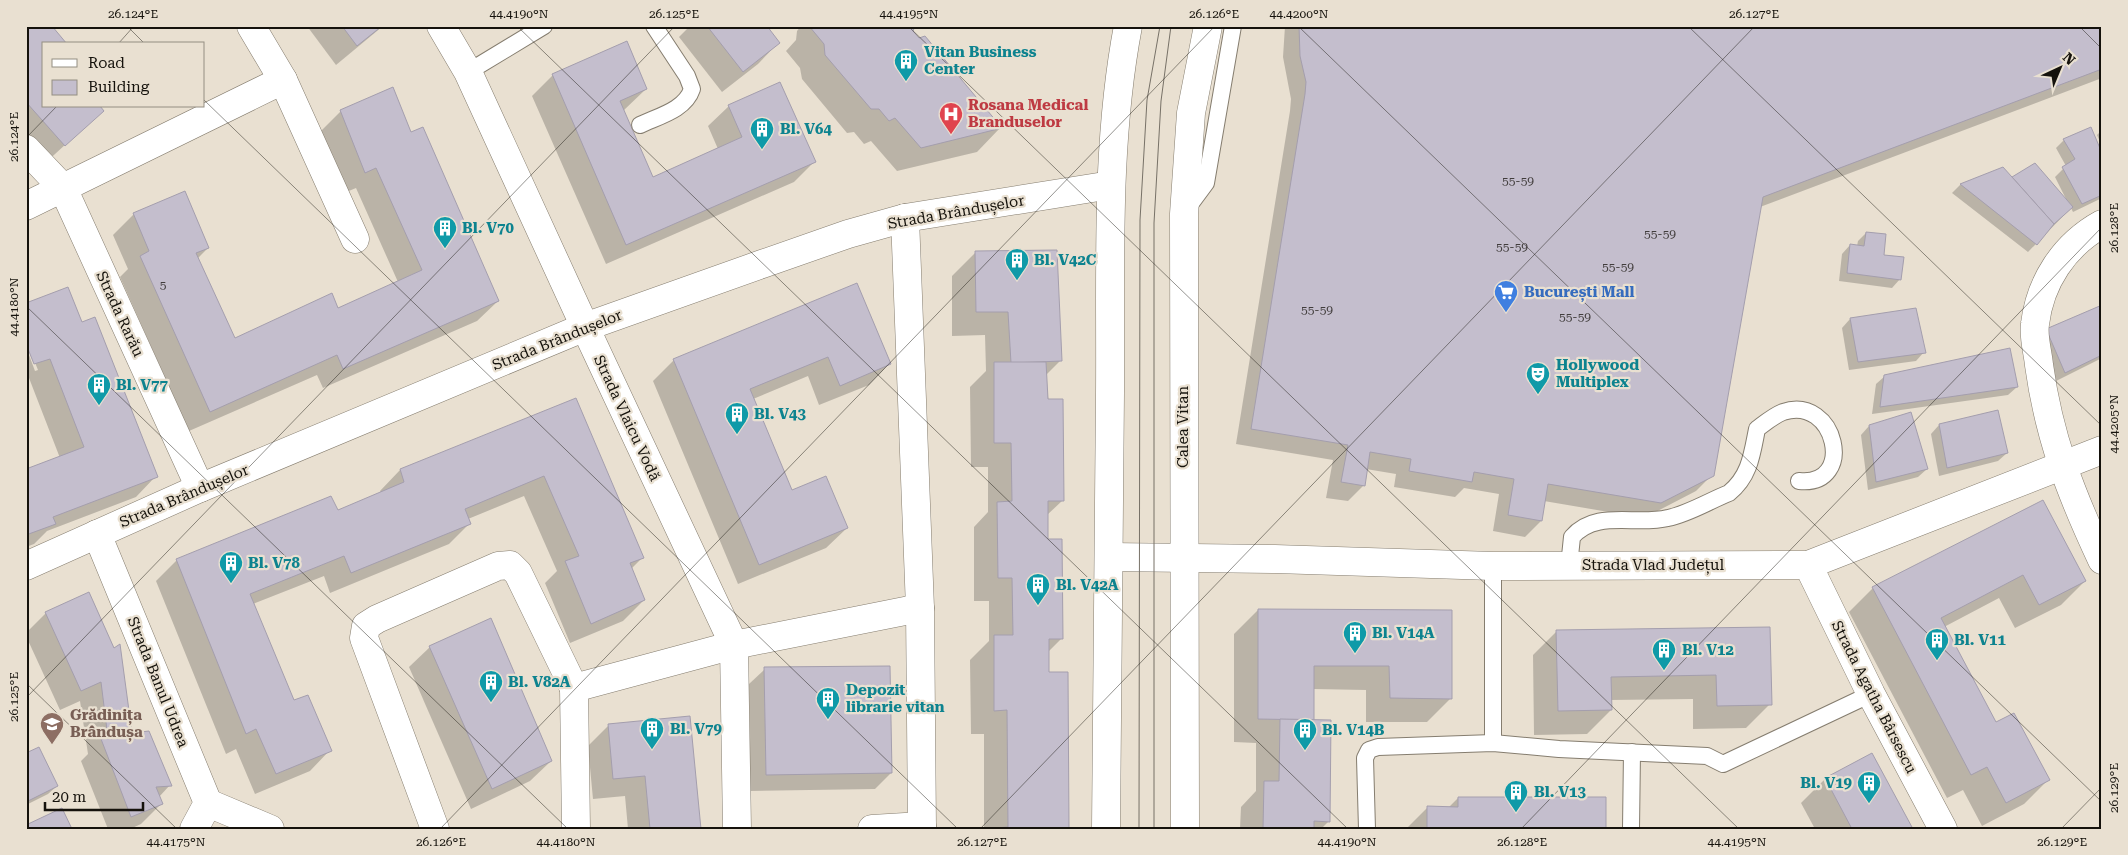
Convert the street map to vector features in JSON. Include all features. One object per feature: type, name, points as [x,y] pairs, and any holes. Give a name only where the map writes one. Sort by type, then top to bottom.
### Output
[{"type":"street","points":[[251,26],[283,80],[354,239]]},
{"type":"street","name":"Strada Vlaicu Vodă","points":[[440,26],[468,72],[734,645],[737,829]]},
{"type":"street","points":[[1106,829],[1110,557],[1111,185],[1116,106],[1128,26]]},
{"type":"street","name":"Calea Vitan","points":[[1185,829],[1183,558],[1184,214],[1191,113],[1208,26]]},
{"type":"street","points":[[26,206],[283,80]]},
{"type":"street","name":"Strada Rarău","points":[[26,148],[62,188],[200,488]]},
{"type":"street","name":"Strada Brândușelor","points":[[26,566],[200,488],[585,327],[848,234],[905,218],[1111,185]]},
{"type":"street","points":[[872,829],[922,827],[920,608],[905,218]]},
{"type":"street","points":[[2102,224],[2072,246],[2053,269],[2040,296],[2034,326],[2048,415],[2061,465],[2073,500],[2102,560]]},
{"type":"street","name":"Strada Vlad Județul","points":[[1110,557],[1493,566],[1808,565],[2102,450]]},
{"type":"street","name":"Strada Banul Udrea","points":[[97,534],[208,803]]},
{"type":"street","name":"Strada Agatha Bârsescu","points":[[1808,565],[1871,694],[1942,829]]},
{"type":"street","points":[[435,829],[364,638],[366,626],[377,619],[498,566],[510,566],[518,573],[574,688],[576,829]]},
{"type":"street","points":[[574,688],[734,645],[920,608]]},
{"type":"street","points":[[194,829],[208,803],[235,816],[270,829]]},
{"type":"lane","points":[[468,72],[544,26]]},
{"type":"lane","points":[[640,125],[682,105],[689,98],[692,89],[687,76],[654,26]]},
{"type":"lane","points":[[1184,214],[1206,183],[1233,26]]},
{"type":"lane","points":[[1569,566],[1572,537],[1588,523],[1666,519],[1729,493],[1749,470],[1757,429],[1785,412],[1797,410],[1811,414],[1822,421],[1834,442],[1834,455],[1824,474],[1809,482],[1799,481]]},
{"type":"lane","points":[[1493,566],[1493,743]]},
{"type":"lane","points":[[1367,829],[1365,758],[1368,750],[1378,747],[1493,743],[1559,749],[1707,756],[1723,764],[1871,694]]},
{"type":"lane","points":[[1631,829],[1632,752]]},
{"type":"building","points":[[26,26],[52,26],[65,42],[42,42],[42,108],[102,108],[104,111],[65,146],[26,102]]},
{"type":"building","points":[[342,26],[382,26],[357,46]]},
{"type":"building","points":[[707,26],[767,26],[780,43],[743,72]]},
{"type":"building","name":"Vitan Business Center","points":[[809,26],[915,26],[913,31],[919,38],[925,36],[1002,128],[921,148],[895,118],[889,121],[879,109],[871,109],[825,55],[824,44]]},
{"type":"building","name":"București Mall","points":[[1299,26],[2102,26],[2102,69],[1763,197],[1714,476],[1661,503],[1548,484],[1542,521],[1508,515],[1514,479],[1474,472],[1472,482],[1409,471],[1411,459],[1370,452],[1365,486],[1341,482],[1348,445],[1251,429],[1305,94],[1306,82],[1300,56]]},
{"type":"building","name":"Bl. V64","points":[[627,41],[647,89],[620,101],[653,177],[742,137],[728,105],[780,82],[816,162],[626,245],[552,74]]},
{"type":"building","name":"Bl. V70","points":[[393,87],[411,132],[423,127],[499,301],[343,369],[337,355],[210,412],[140,256],[149,251],[133,213],[185,191],[209,248],[196,253],[235,338],[332,293],[338,308],[422,270],[376,168],[365,173],[340,110]]},
{"type":"building","points":[[2091,127],[2102,153],[2102,195],[2082,204],[2062,167],[2075,159],[2063,139]]},
{"type":"building","points":[[2035,163],[2073,207],[2054,224],[2012,177]]},
{"type":"building","points":[[2003,167],[2054,224],[2037,245],[1960,184]]},
{"type":"building","points":[[1866,232],[1886,234],[1884,255],[1904,257],[1901,280],[1847,273],[1850,244],[1864,246]]},
{"type":"building","name":"Bl. V42C","points":[[1057,250],[1062,361],[1011,363],[1008,312],[976,312],[975,251]]},
{"type":"building","name":"Bl. V43","points":[[857,283],[891,364],[840,386],[828,357],[750,389],[792,490],[826,476],[848,528],[759,565],[673,359]]},
{"type":"building","name":"Bl. V77","points":[[68,287],[82,322],[95,317],[158,477],[53,517],[56,524],[26,535],[26,469],[84,447],[50,359],[34,364],[26,344],[26,303]]},
{"type":"building","points":[[2102,305],[2102,355],[2065,373],[2046,329]]},
{"type":"building","points":[[1916,308],[1926,353],[1858,362],[1850,318]]},
{"type":"building","points":[[2010,348],[2018,387],[1880,407],[1884,375]]},
{"type":"building","name":"Bl. V42A","points":[[994,362],[1046,362],[1048,399],[1063,399],[1064,501],[1048,501],[1048,539],[1062,539],[1063,639],[1049,639],[1049,672],[1068,672],[1069,829],[984,829],[1008,827],[1007,710],[994,711],[994,635],[1013,635],[1012,578],[998,578],[997,502],[1012,501],[1011,443],[994,443]]},
{"type":"building","name":"Bl. V78","points":[[576,398],[644,558],[630,563],[645,600],[591,624],[565,561],[579,556],[544,476],[465,509],[471,524],[351,573],[344,556],[250,594],[294,700],[308,695],[332,751],[276,774],[256,729],[246,734],[176,559],[331,496],[338,510],[404,482],[400,469]]},
{"type":"building","points":[[1998,410],[2008,453],[1947,468],[1939,424]]},
{"type":"building","points":[[1911,412],[1928,469],[1876,482],[1869,425]]},
{"type":"building","name":"Bl. V11","points":[[2043,500],[2086,581],[2039,605],[2023,575],[1941,618],[1996,722],[2014,713],[2050,780],[2006,803],[1987,767],[1971,775],[1872,587]]},
{"type":"building","points":[[89,592],[114,648],[120,644],[132,733],[149,731],[172,786],[156,787],[163,804],[131,817],[101,739],[108,738],[101,682],[81,691],[45,612]]},
{"type":"building","name":"Bl. V14A","points":[[1258,609],[1452,610],[1452,699],[1390,698],[1389,666],[1314,666],[1314,720],[1258,719]]},
{"type":"building","name":"Bl. V82A","points":[[491,618],[552,761],[492,789],[429,646]]},
{"type":"building","name":"Bl. V12","points":[[1770,627],[1772,705],[1717,706],[1716,675],[1611,677],[1612,710],[1558,711],[1556,630]]},
{"type":"building","name":"Depozit librarie vitan","points":[[890,666],[892,773],[766,775],[764,667]]},
{"type":"building","name":"Bl. V79","points":[[690,716],[701,829],[650,829],[645,776],[613,779],[608,724]]},
{"type":"building","name":"Bl. V14B","points":[[1280,719],[1331,720],[1330,822],[1314,821],[1314,829],[1263,829],[1264,781],[1279,781]]},
{"type":"building","points":[[39,747],[58,786],[26,802],[26,753]]},
{"type":"building","name":"Bl. V19","points":[[1872,753],[1913,829],[1852,829],[1825,778]]},
{"type":"building","name":"Bl. V13","points":[[1458,797],[1606,797],[1606,829],[1427,829],[1427,806],[1458,807]]},
{"type":"building","points":[[62,808],[72,829],[26,829],[26,825]]},
{"type":"tram line","points":[[1139,829],[1140,220],[1147,100],[1160,26]]},
{"type":"tram line","points":[[1154,829],[1154,223],[1161,101],[1171,26]]},
{"type":"place","name":"Vitan Business Center","points":[[906,82]]},
{"type":"place","name":"Rosana Medical Branduselor","points":[[951,135]]},
{"type":"place","name":"Bl. V64","points":[[762,150]]},
{"type":"place","name":"Bl. V70","points":[[445,249]]},
{"type":"place","name":"Bl. V42C","points":[[1017,281]]},
{"type":"place","name":"București Mall","points":[[1506,313]]},
{"type":"place","name":"Hollywood Multiplex","points":[[1538,395]]},
{"type":"place","name":"Bl. V77","points":[[99,406]]},
{"type":"place","name":"Bl. V43","points":[[737,435]]},
{"type":"place","name":"Bl. V78","points":[[231,584]]},
{"type":"place","name":"Bl. V42A","points":[[1038,606]]},
{"type":"place","name":"Bl. V14A","points":[[1355,654]]},
{"type":"place","name":"Bl. V11","points":[[1937,661]]},
{"type":"place","name":"Bl. V12","points":[[1664,671]]},
{"type":"place","name":"Bl. V82A","points":[[491,703]]},
{"type":"place","name":"Depozit librarie vitan","points":[[828,720]]},
{"type":"place","name":"Grădinița Brândușa","points":[[52,745]]},
{"type":"place","name":"Bl. V79","points":[[652,750]]},
{"type":"place","name":"Bl. V14B","points":[[1305,751]]},
{"type":"place","name":"Bl. V19","points":[[1869,804]]},
{"type":"place","name":"Bl. V13","points":[[1516,813]]}]
